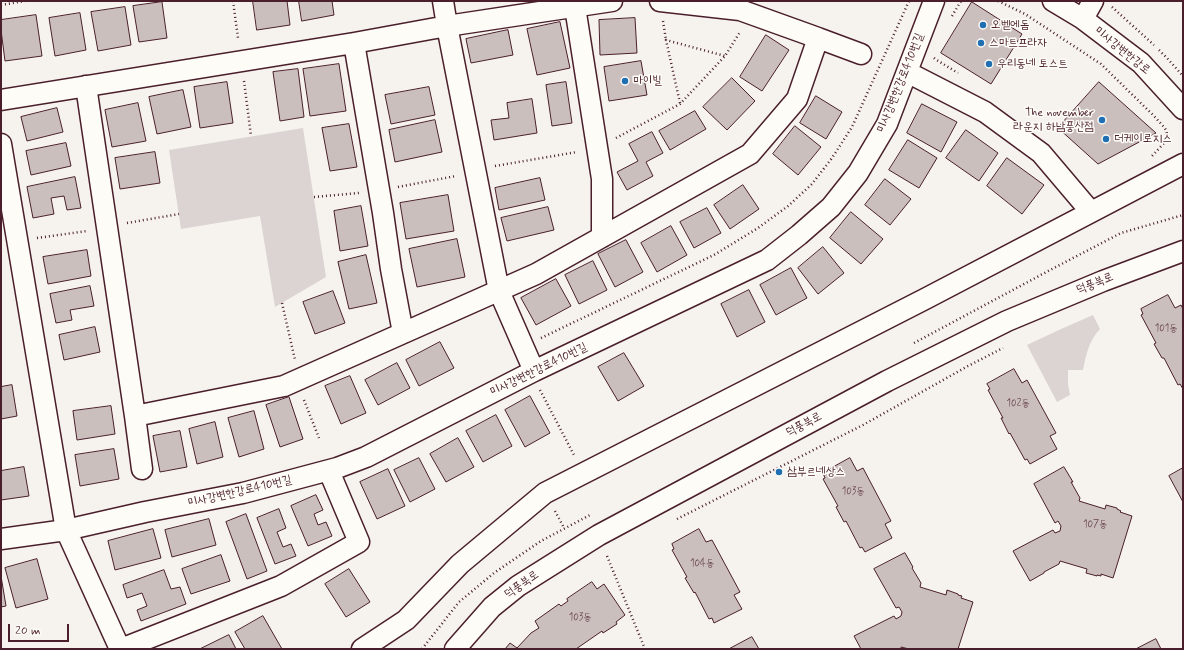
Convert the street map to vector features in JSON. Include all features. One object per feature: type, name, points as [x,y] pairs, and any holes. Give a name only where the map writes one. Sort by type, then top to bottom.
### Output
[{"type":"street","points":[[443,1],[446,26],[498,291],[536,378]]},
{"type":"street","points":[[1,100],[354,43],[446,26],[612,1]]},
{"type":"street","name":"미사강변한강로410번길","points":[[1,539],[66,530],[145,512],[243,493],[329,471],[366,456],[536,378],[767,260],[831,207],[858,173],[887,124],[934,1]]},
{"type":"street","name":"미사강변한강로","points":[[1053,1],[1083,19],[1141,64],[1183,110]]},
{"type":"street","points":[[1083,19],[1101,3]]},
{"type":"street","points":[[575,7],[602,179],[602,237]]},
{"type":"street","points":[[661,8],[740,10],[861,54]]},
{"type":"street","points":[[135,416],[284,386],[536,274],[750,154],[797,99],[818,38]]},
{"type":"street","points":[[354,43],[403,333]]},
{"type":"street","points":[[907,72],[985,112],[1041,153],[1091,212]]},
{"type":"street","points":[[86,86],[142,469]]},
{"type":"street","points":[[1,144],[66,530],[121,649],[281,586],[359,542],[329,471]]},
{"type":"street","points":[[362,649],[406,620],[460,564],[545,493],[917,303],[1183,164]]},
{"type":"street","name":"덕풍북로","points":[[454,649],[492,606],[507,594],[599,535],[887,381],[1007,321],[1103,281],[1183,251]]},
{"type":"path","points":[[1,5],[11,2],[25,1]]},
{"type":"path","points":[[233,1],[238,38]]},
{"type":"path","points":[[535,336],[540,338],[546,337],[714,255],[758,228],[812,184],[832,158],[852,127],[909,1]]},
{"type":"path","points":[[950,19],[961,1]]},
{"type":"path","points":[[998,1],[1025,14],[1101,64],[1164,127],[1167,134],[1165,142],[1163,146],[1151,157]]},
{"type":"path","points":[[1101,3],[1167,58],[1183,76]]},
{"type":"path","points":[[661,8],[666,40],[680,104]]},
{"type":"path","points":[[616,138],[680,104],[725,56],[740,30]]},
{"type":"path","points":[[666,40],[725,56]]},
{"type":"path","points":[[933,55],[935,59],[963,76]]},
{"type":"path","points":[[243,75],[251,136]]},
{"type":"path","points":[[492,166],[584,150]]},
{"type":"path","points":[[392,188],[456,176]]},
{"type":"path","points":[[314,197],[364,192]]},
{"type":"path","points":[[672,521],[863,425],[1003,348]]},
{"type":"path","points":[[536,378],[583,473]]},
{"type":"path","points":[[613,553],[606,556],[645,649]]},
{"type":"shaded area","points":[[303,128],[326,277],[275,307],[260,216],[181,229],[169,150]]},
{"type":"shaded area","points":[[1093,315],[1100,329],[1088,348],[1083,370],[1068,370],[1070,395],[1057,402],[1027,345]]},
{"type":"building","points":[[253,1],[287,1],[290,25],[257,30]]},
{"type":"building","points":[[299,1],[332,1],[334,15],[302,21]]},
{"type":"building","points":[[162,2],[167,38],[139,42],[133,6]]},
{"type":"building","name":"스마트프라자","points":[[972,2],[1022,34],[991,84],[941,53]]},
{"type":"building","points":[[125,7],[131,45],[98,51],[91,12]]},
{"type":"building","points":[[80,13],[86,50],[55,56],[49,18]]},
{"type":"building","points":[[36,15],[42,56],[5,61],[1,20]]},
{"type":"building","points":[[635,18],[637,53],[600,55],[599,20]]},
{"type":"building","points":[[560,22],[570,68],[537,75],[527,29]]},
{"type":"building","points":[[508,30],[513,55],[471,63],[466,39]]},
{"type":"building","points":[[766,35],[789,50],[762,91],[740,77]]},
{"type":"building","name":"마이빌","points":[[641,61],[647,95],[609,101],[604,67]]},
{"type":"building","points":[[339,64],[346,111],[310,116],[303,69]]},
{"type":"building","points":[[298,69],[304,117],[280,121],[273,72]]},
{"type":"building","points":[[732,78],[755,101],[727,130],[703,107]]},
{"type":"building","points":[[227,82],[233,123],[200,128],[194,87]]},
{"type":"building","points":[[566,82],[572,123],[552,126],[546,85]]},
{"type":"building","points":[[1099,82],[1156,133],[1098,164],[1058,128]]},
{"type":"building","points":[[429,87],[435,115],[391,124],[385,95]]},
{"type":"building","points":[[183,90],[191,127],[157,134],[149,97]]},
{"type":"building","points":[[816,96],[842,112],[826,139],[800,123]]},
{"type":"building","points":[[532,99],[537,133],[494,140],[491,120],[509,118],[507,103]]},
{"type":"building","points":[[138,103],[146,141],[112,147],[105,110]]},
{"type":"building","points":[[922,104],[957,122],[941,152],[907,133]]},
{"type":"building","points":[[57,108],[63,132],[27,141],[21,117]]},
{"type":"building","points":[[695,111],[706,129],[670,150],[659,131]]},
{"type":"building","points":[[435,120],[442,152],[395,162],[389,130]]},
{"type":"building","points":[[349,124],[357,167],[330,171],[322,128]]},
{"type":"building","points":[[795,126],[821,147],[798,175],[773,154]]},
{"type":"building","points":[[966,130],[998,153],[979,181],[946,158]]},
{"type":"building","points":[[652,132],[663,153],[646,162],[653,176],[627,190],[617,172],[638,161],[629,144]]},
{"type":"building","points":[[908,140],[937,158],[919,188],[889,170]]},
{"type":"building","points":[[66,143],[71,166],[31,175],[26,151]]},
{"type":"building","points":[[155,152],[160,183],[120,189],[115,158]]},
{"type":"building","points":[[1007,158],[1044,185],[1022,214],[987,186]]},
{"type":"building","points":[[75,177],[81,208],[67,210],[64,196],[51,198],[54,214],[33,218],[27,187]]},
{"type":"building","points":[[540,178],[545,200],[499,210],[495,188]]},
{"type":"building","points":[[885,179],[911,199],[890,225],[865,205]]},
{"type":"building","points":[[743,185],[759,209],[730,229],[714,205]]},
{"type":"building","points":[[448,195],[454,231],[406,239],[400,203]]},
{"type":"building","points":[[361,206],[368,246],[340,251],[334,211]]},
{"type":"building","points":[[548,207],[554,230],[507,241],[501,218]]},
{"type":"building","points":[[707,208],[721,233],[694,248],[680,222]]},
{"type":"building","points":[[851,212],[883,239],[861,264],[830,238]]},
{"type":"building","points":[[671,226],[687,255],[657,272],[641,243]]},
{"type":"building","points":[[457,239],[465,277],[417,287],[409,249]]},
{"type":"building","points":[[626,240],[643,272],[615,287],[598,254]]},
{"type":"building","points":[[823,247],[844,273],[818,294],[798,268]]},
{"type":"building","points":[[87,250],[91,276],[48,284],[43,257]]},
{"type":"building","points":[[366,255],[377,303],[349,309],[338,262]]},
{"type":"building","points":[[593,261],[607,290],[579,304],[565,275]]},
{"type":"building","points":[[791,268],[807,298],[776,315],[760,285]]},
{"type":"building","points":[[556,279],[571,306],[536,325],[521,298]]},
{"type":"building","points":[[90,286],[94,306],[70,310],[72,320],[56,323],[50,294]]},
{"type":"building","points":[[749,290],[765,322],[737,337],[721,304]]},
{"type":"building","points":[[333,291],[345,323],[315,334],[303,302]]},
{"type":"building","points":[[1168,295],[1175,308],[1181,305],[1183,309],[1183,389],[1180,384],[1178,385],[1164,358],[1162,358],[1154,344],[1156,343],[1141,315],[1143,314],[1141,309]]},
{"type":"building","points":[[95,327],[100,352],[64,360],[59,335]]},
{"type":"building","points":[[440,342],[454,368],[419,386],[406,360]]},
{"type":"building","points":[[624,353],[644,386],[618,401],[598,367]]},
{"type":"building","points":[[397,363],[410,388],[378,405],[365,380]]},
{"type":"building","points":[[1014,369],[1022,383],[1027,380],[1056,433],[1050,436],[1057,449],[1030,464],[1027,459],[1025,460],[1010,433],[1009,434],[1001,418],[1003,418],[988,390],[990,389],[987,384]]},
{"type":"building","points":[[350,376],[366,413],[341,424],[325,386]]},
{"type":"building","points":[[12,385],[17,416],[1,419],[1,387]]},
{"type":"building","points":[[530,396],[550,433],[525,447],[505,410]]},
{"type":"building","points":[[289,397],[303,439],[280,447],[266,405]]},
{"type":"building","points":[[111,406],[115,434],[77,440],[73,411]]},
{"type":"building","points":[[254,411],[264,449],[239,457],[228,418]]},
{"type":"building","points":[[496,415],[512,446],[483,462],[466,431]]},
{"type":"building","points":[[215,422],[223,457],[197,464],[189,429]]},
{"type":"building","points":[[180,431],[187,467],[160,472],[153,436]]},
{"type":"building","points":[[458,438],[474,467],[446,482],[430,454]]},
{"type":"building","points":[[114,449],[119,479],[80,486],[75,455]]},
{"type":"building","points":[[419,458],[435,489],[410,502],[394,470]]},
{"type":"building","points":[[850,458],[857,471],[863,468],[891,521],[885,524],[892,538],[865,552],[862,547],[860,548],[846,521],[844,522],[836,507],[838,506],[823,479],[825,478],[823,473]]},
{"type":"building","points":[[24,467],[29,496],[1,500],[1,471]]},
{"type":"building","points":[[1064,467],[1073,482],[1071,482],[1080,498],[1079,501],[1105,509],[1106,505],[1117,508],[1121,511],[1120,512],[1132,516],[1113,578],[1101,574],[1101,576],[1097,576],[1086,573],[1087,569],[1060,561],[1059,564],[1030,581],[1013,551],[1053,530],[1055,533],[1060,531],[1061,526],[1058,521],[1055,523],[1034,484]]},
{"type":"building","points":[[1183,468],[1183,502],[1169,476]]},
{"type":"building","points":[[388,469],[405,506],[377,519],[360,482]]},
{"type":"building","points":[[316,495],[323,510],[314,514],[318,525],[326,522],[332,536],[308,546],[291,506]]},
{"type":"building","points":[[279,509],[286,528],[277,532],[283,547],[291,544],[296,556],[275,564],[257,518]]},
{"type":"building","points":[[246,514],[267,571],[247,579],[226,522]]},
{"type":"building","points":[[209,519],[216,545],[172,557],[165,530]]},
{"type":"building","points":[[153,529],[161,558],[115,570],[108,541]]},
{"type":"building","points":[[699,529],[706,542],[712,540],[740,592],[734,595],[742,609],[714,623],[712,618],[709,619],[695,592],[694,593],[685,578],[687,577],[672,550],[674,549],[672,544]]},
{"type":"building","points":[[905,553],[921,583],[920,587],[946,595],[947,590],[962,596],[961,598],[973,602],[958,649],[909,649],[901,647],[901,649],[861,649],[854,636],[894,616],[896,619],[901,616],[902,612],[899,607],[896,608],[874,569]]},
{"type":"building","points":[[221,555],[230,581],[191,594],[182,569]]},
{"type":"building","points":[[37,559],[48,599],[16,608],[5,568]]},
{"type":"building","points":[[349,569],[370,602],[346,617],[325,584]]},
{"type":"building","points":[[164,570],[171,589],[180,587],[186,604],[141,621],[137,610],[147,606],[142,593],[127,598],[123,585]]},
{"type":"building","points":[[1,576],[6,606],[1,607]]},
{"type":"building","points":[[592,582],[597,589],[604,584],[625,615],[616,622],[617,624],[603,633],[602,631],[576,649],[505,649],[510,643],[517,648],[531,633],[539,628],[535,621],[559,604],[561,606],[568,601],[567,599]]},
{"type":"building","points":[[263,616],[282,649],[245,649],[235,632]]},
{"type":"building","points":[[229,635],[236,649],[200,649]]},
{"type":"building","points":[[752,637],[759,649],[729,649]]},
{"type":"building","points":[[1156,639],[1161,649],[1136,649]]},
{"type":"place","name":"오벧에돔","points":[[983,25]]},
{"type":"place","name":"스마트프라자","points":[[981,43]]},
{"type":"place","name":"우리동네 토스트","points":[[989,64]]},
{"type":"place","name":"마이빌","points":[[625,81]]},
{"type":"place","name":"The november 라운지 하남풍산점","points":[[1102,120]]},
{"type":"place","name":"더케이로지스","points":[[1106,139]]},
{"type":"place","name":"삼부르네상스","points":[[779,472]]}]
